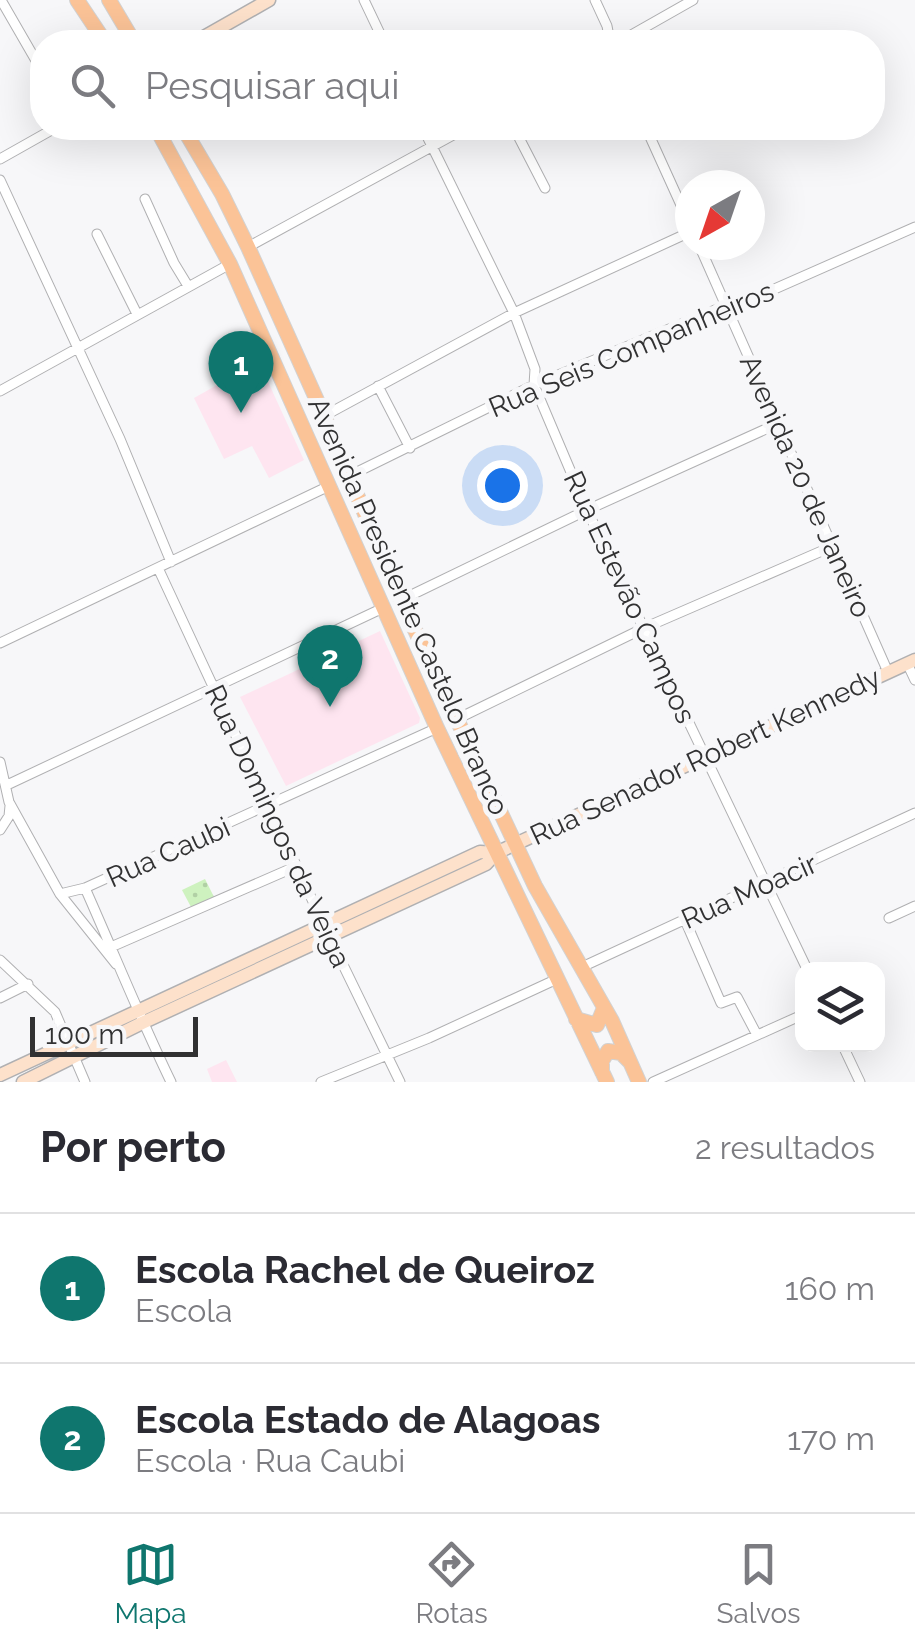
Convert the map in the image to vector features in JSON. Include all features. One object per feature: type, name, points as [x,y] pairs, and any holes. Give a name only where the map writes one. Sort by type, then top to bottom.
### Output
[{"type":"main road","points":[[77,0],[97,30]]},
{"type":"main road","points":[[109,0],[127,30]]},
{"type":"main road","name":"Avenida Presidente Castelo Branco","points":[[163,140],[230,264],[437,728],[604,1077]]},
{"type":"main road","name":"Avenida Presidente Castelo Branco","points":[[190,140],[248,248],[401,600],[535,886],[604,1008],[639,1082]]},
{"type":"main road","points":[[576,1019],[597,1025],[604,1008]]},
{"type":"main road","points":[[604,1077],[602,1061],[608,1051],[621,1053],[630,1062]]},
{"type":"street","points":[[1,0],[30,50]]},
{"type":"street","points":[[216,30],[269,0]]},
{"type":"street","points":[[364,0],[378,30]]},
{"type":"street","points":[[595,0],[608,30]]},
{"type":"street","points":[[640,30],[694,0]]},
{"type":"street","points":[[0,159],[33,140]]},
{"type":"street","name":"Rua Estevão Campos","points":[[429,140],[514,314],[535,369],[534,385],[587,510],[803,962]]},
{"type":"street","points":[[248,248],[443,140]]},
{"type":"street","points":[[520,140],[545,188]]},
{"type":"street","points":[[651,140],[675,195]]},
{"type":"street","points":[[0,180],[171,562]]},
{"type":"street","points":[[145,199],[188,286]]},
{"type":"street","name":"Rua Seis Companheiros","points":[[349,476],[534,385],[745,302],[915,226]]},
{"type":"street","points":[[97,234],[137,314]]},
{"type":"street","points":[[324,416],[514,314],[675,236]]},
{"type":"street","name":"Avenida 20 de Janeiro","points":[[706,260],[888,672]]},
{"type":"street","points":[[0,391],[230,264]]},
{"type":"street","points":[[378,386],[410,448]]},
{"type":"street","points":[[401,600],[777,424]]},
{"type":"street","points":[[0,643],[328,486]]},
{"type":"street","points":[[456,719],[644,628],[832,547]]},
{"type":"street","name":"Rua Domingos da Veiga","points":[[158,568],[400,1082]]},
{"type":"street","points":[[7,785],[383,608]]},
{"type":"street","points":[[911,661],[915,680]]},
{"type":"street","name":"Rua Senador Robert Kennedy","points":[[0,1075],[141,1016],[326,930],[480,852],[496,853],[911,661]]},
{"type":"street","name":"Rua Caubi","points":[[60,894],[85,888],[270,807],[437,728]]},
{"type":"street","points":[[0,762],[10,802],[9,816],[0,830]]},
{"type":"street","points":[[10,802],[60,894],[116,964]]},
{"type":"street","name":"Rua Moacir","points":[[582,967],[915,813]]},
{"type":"street","points":[[111,947],[296,866]]},
{"type":"street","points":[[85,888],[171,1082]]},
{"type":"street","points":[[889,918],[915,906]]},
{"type":"street","points":[[685,920],[721,1003],[737,997],[757,1035]]},
{"type":"street","points":[[0,960],[55,1012],[85,1082]]},
{"type":"street","points":[[321,1082],[558,978]]},
{"type":"street","points":[[0,998],[28,984]]},
{"type":"street","name":"Rua Senador Robert Kennedy","points":[[23,1082],[74,1058],[141,1016]]},
{"type":"street","points":[[653,1082],[795,1017]]},
{"type":"street","points":[[846,1052],[860,1082]]},
{"type":"shaded area","points":[[263,371],[304,460],[269,478],[252,446],[224,459],[194,398],[226,380],[231,388]]},
{"type":"shaded area","points":[[380,631],[419,723],[286,786],[240,697]]},
{"type":"shaded area","points":[[226,1060],[237,1082],[212,1082],[207,1069]]},
{"type":"green space","points":[[205,879],[214,897],[191,907],[182,890]]},
{"type":"place","name":"Escola Rachel de Queiroz","points":[[241,413]]},
{"type":"place","name":"Escola Estado de Alagoas","points":[[330,707]]}]
